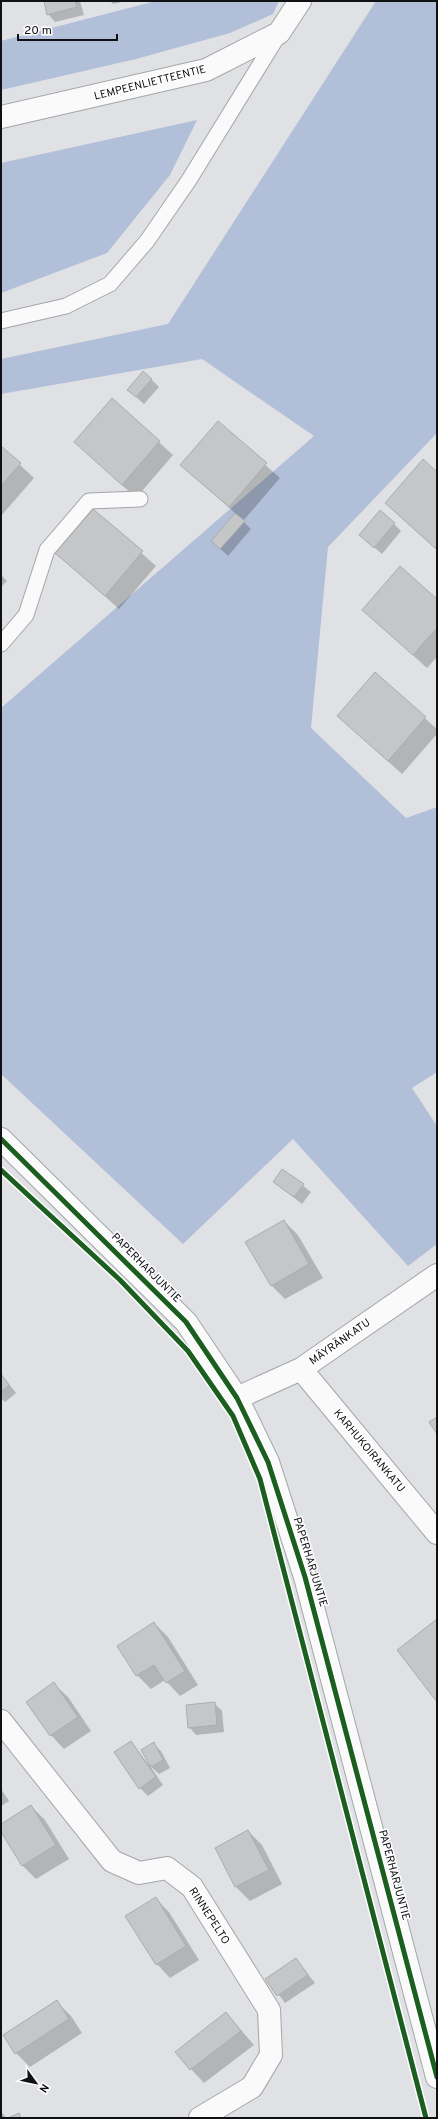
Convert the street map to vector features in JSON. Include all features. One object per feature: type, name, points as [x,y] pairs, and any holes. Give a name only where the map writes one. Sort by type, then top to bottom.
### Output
[{"type":"street","points":[[279,34],[300,1]]},
{"type":"street","name":"LEMPEENLIETTEENTIE","points":[[1,117],[206,70],[279,34]]},
{"type":"street","name":"PAPERHARJUNTIE","points":[[1,1139],[186,1322],[237,1398],[268,1462],[305,1576],[437,2077]]},
{"type":"street","name":"MÄYRÄNKATU","points":[[237,1398],[301,1369],[437,1275]]},
{"type":"street","name":"KARHUKOIRANKATU","points":[[301,1369],[437,1533]]},
{"type":"street","name":"RINNEPELTO","points":[[1,1721],[112,1861],[139,1873],[167,1868],[192,1887],[269,2010],[271,2055],[252,2087],[200,2118]]},
{"type":"lane","points":[[1,321],[66,306],[110,284],[147,241],[189,180],[279,34]]},
{"type":"lane","points":[[1,644],[26,615],[47,550],[89,501],[140,499]]},
{"type":"shaded area","points":[[156,1],[279,1],[273,14],[230,33],[136,59],[1,90],[1,41]]},
{"type":"shaded area","points":[[376,1],[437,1],[437,433],[328,547],[311,728],[406,818],[437,807],[437,1072],[412,1088],[437,1126],[437,1244],[408,1266],[293,1139],[183,1244],[1,1074],[1,708],[314,436],[202,359],[1,394],[1,359],[168,324]]},
{"type":"shaded area","points":[[197,120],[170,175],[107,253],[1,293],[1,163]]},
{"type":"building","points":[[44,1],[75,1],[77,7],[47,15]]},
{"type":"building","points":[[143,371],[152,379],[136,397],[127,390]]},
{"type":"building","points":[[112,398],[160,441],[122,485],[74,442]]},
{"type":"building","points":[[218,421],[267,463],[229,507],[180,465]]},
{"type":"building","points":[[1,446],[21,463],[1,486]]},
{"type":"building","points":[[423,459],[437,472],[437,546],[435,548],[385,503]]},
{"type":"building","points":[[93,509],[143,551],[105,596],[55,553]]},
{"type":"building","points":[[380,510],[395,523],[374,548],[359,535]]},
{"type":"building","points":[[235,513],[245,521],[220,549],[211,541]]},
{"type":"building","points":[[400,566],[437,599],[437,628],[413,655],[362,610]]},
{"type":"building","points":[[375,672],[426,717],[388,761],[337,716]]},
{"type":"building","points":[[282,1169],[304,1184],[294,1197],[273,1182]]},
{"type":"building","points":[[284,1220],[309,1264],[271,1286],[245,1242]]},
{"type":"building","points":[[1,1374],[9,1385],[1,1392]]},
{"type":"building","points":[[437,1417],[437,1434],[429,1422]]},
{"type":"building","points":[[437,1619],[437,1702],[397,1650]]},
{"type":"building","points":[[154,1622],[185,1671],[166,1683],[154,1665],[136,1676],[117,1646]]},
{"type":"building","points":[[54,1682],[78,1717],[50,1736],[26,1702]]},
{"type":"building","points":[[215,1702],[217,1725],[188,1728],[186,1705]]},
{"type":"building","points":[[131,1741],[156,1777],[139,1789],[114,1752]]},
{"type":"building","points":[[154,1742],[163,1760],[151,1767],[141,1750]]},
{"type":"building","points":[[31,1805],[56,1845],[22,1866],[1,1832],[1,1824]]},
{"type":"building","points":[[248,1830],[269,1870],[235,1887],[215,1848]]},
{"type":"building","points":[[156,1897],[186,1946],[156,1965],[125,1916]]},
{"type":"building","points":[[296,1958],[308,1975],[277,1996],[265,1979]]},
{"type":"building","points":[[57,2000],[69,2019],[15,2054],[3,2035]]},
{"type":"building","points":[[226,2012],[241,2031],[190,2070],[175,2052]]},
{"type":"building","points":[[19,2113],[21,2118],[8,2118]]},
{"type":"cycle path","points":[[1,1139],[186,1322],[237,1398],[268,1462],[305,1577],[437,2077]]},
{"type":"cycle path","points":[[1,1170],[120,1280],[188,1351],[233,1416],[260,1479],[426,2118]]}]
